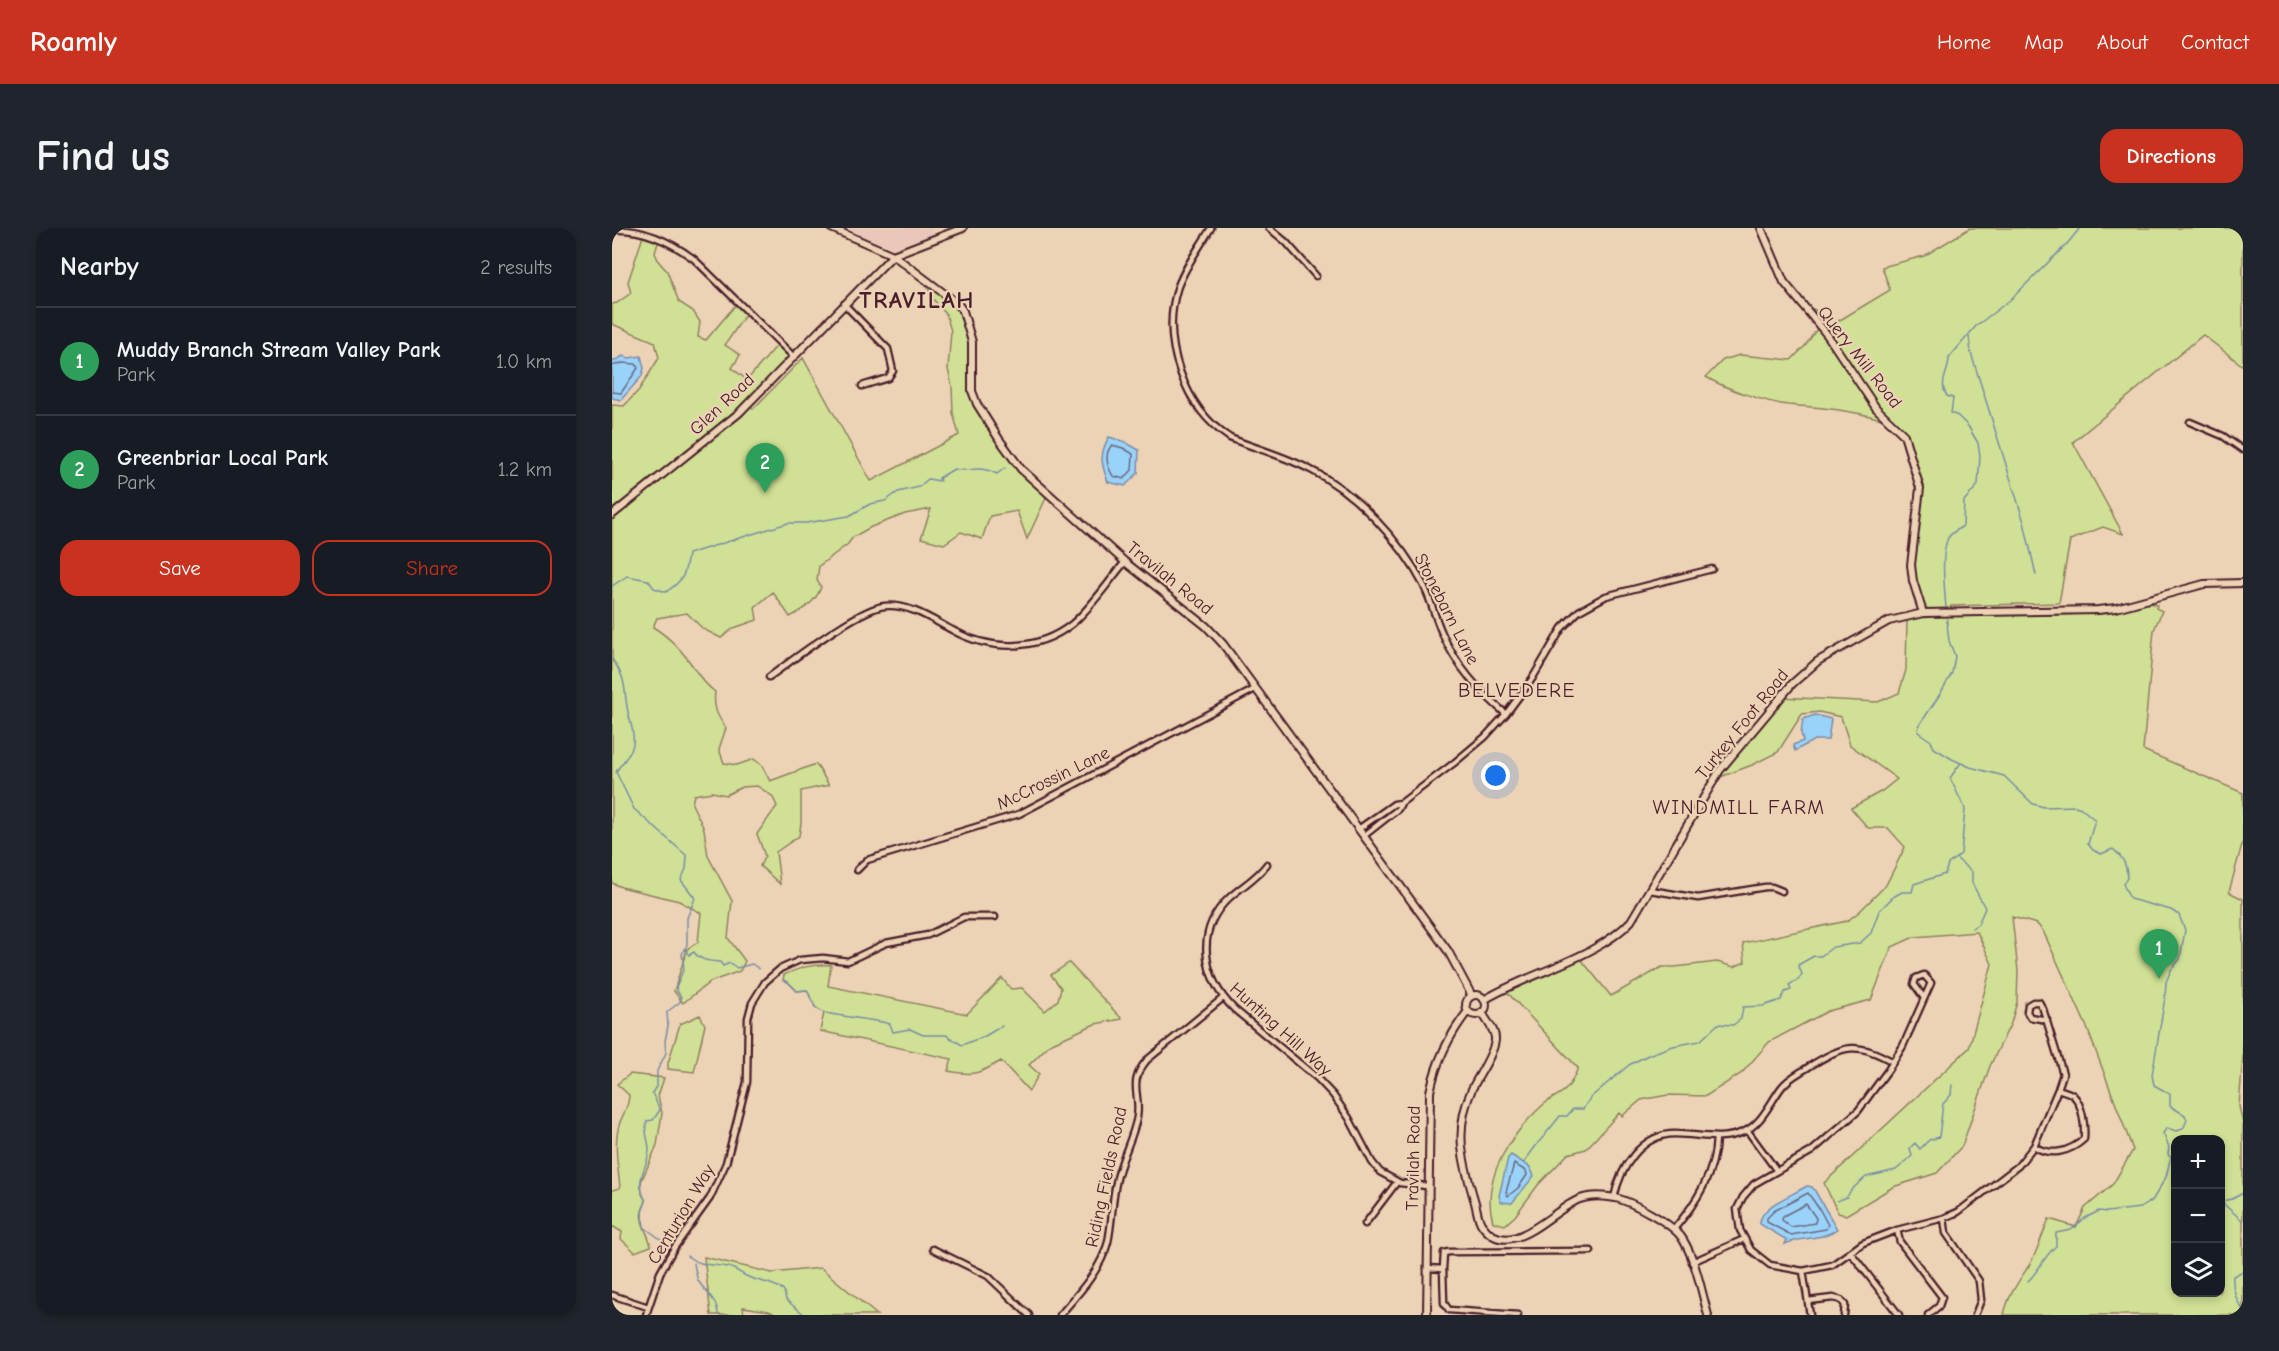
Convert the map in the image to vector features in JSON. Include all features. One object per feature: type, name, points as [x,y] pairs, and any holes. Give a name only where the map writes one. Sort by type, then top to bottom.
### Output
[{"type":"street","name":"Travilah Road","points":[[831,228],[893,255],[950,296],[963,311],[972,342],[972,391],[977,404],[1021,469],[1125,562],[1206,626],[1223,644],[1448,951],[1472,996]]},
{"type":"street","name":"Glen Road","points":[[612,515],[724,426],[893,255],[963,228]]},
{"type":"street","name":"Stonebarn Lane","points":[[1211,228],[1184,273],[1174,304],[1173,330],[1176,357],[1190,395],[1205,417],[1230,438],[1311,470],[1339,487],[1366,511],[1400,549],[1423,584],[1441,632],[1455,660],[1477,688],[1506,714]]},
{"type":"street","points":[[1269,228],[1286,242],[1316,276]]},
{"type":"street","name":"Query Mill Road","points":[[1761,228],[1784,282],[1800,305],[1828,336],[1876,408],[1904,435],[1920,488],[1911,565],[1912,581],[1923,613]]},
{"type":"street","points":[[612,230],[638,231],[680,249],[700,265],[793,356]]},
{"type":"street","points":[[844,304],[888,349],[893,371],[888,378],[862,386]]},
{"type":"street","points":[[2190,422],[2223,436],[2243,450]]},
{"type":"street","points":[[769,677],[856,617],[872,609],[885,606],[912,609],[962,636],[987,644],[1013,646],[1038,642],[1056,634],[1073,622],[1125,562]]},
{"type":"street","points":[[1365,835],[1398,809],[1401,803],[1485,737],[1506,714],[1532,679],[1562,628],[1579,611],[1606,596],[1712,569]]},
{"type":"street","name":"Turkey Foot Road","points":[[1484,1000],[1613,937],[1631,921],[1719,772],[1792,684],[1818,661],[1855,639],[1889,621],[1923,613],[2098,610],[2116,608],[2204,584],[2243,583]]},
{"type":"street","name":"McCrossin Lane","points":[[856,870],[867,860],[1019,814],[1255,689]]},
{"type":"street","points":[[1360,828],[1394,804],[1401,803]]},
{"type":"street","name":"Hunting Hill Way","points":[[1267,864],[1261,872],[1228,898],[1210,928],[1207,943],[1209,970],[1214,984],[1223,998],[1317,1078],[1333,1095],[1349,1118],[1372,1162],[1387,1177],[1397,1182]]},
{"type":"street","points":[[1650,890],[1698,898],[1765,887],[1782,891]]},
{"type":"street","name":"Centurion Way","points":[[646,1315],[667,1260],[710,1198],[723,1173],[747,1082],[749,1011],[765,982],[780,969],[799,961],[815,958],[848,961],[886,943],[928,935],[964,917],[995,916]]},
{"type":"street","points":[[1924,998],[1914,984],[1916,978],[1924,975],[1931,984],[1903,1046],[1858,1111],[1812,1151],[1754,1184],[1743,1197],[1737,1209],[1738,1222],[1744,1239],[1759,1258],[1770,1265],[1803,1271],[1832,1265],[1863,1243],[1897,1230],[1958,1212],[2018,1166],[2034,1146],[2062,1074],[2047,1020],[2040,1002],[2028,1005],[2027,1012],[2030,1017],[2047,1020]]},
{"type":"street","points":[[1472,996],[1479,996],[1484,1000],[1485,1007],[1482,1012],[1476,1014],[1468,1011],[1466,1003],[1472,996]]},
{"type":"street","name":"Riding Fields Road","points":[[1060,1315],[1080,1293],[1100,1262],[1107,1245],[1116,1182],[1137,1113],[1135,1084],[1139,1069],[1223,998]]},
{"type":"street","name":"Travilah Road","points":[[1427,1315],[1428,1110],[1432,1080],[1457,1025],[1468,1011]]},
{"type":"street","points":[[1482,1012],[1494,1032],[1495,1042],[1467,1101],[1461,1129],[1466,1170],[1482,1225],[1494,1235],[1512,1239],[1521,1236],[1580,1199],[1593,1196],[1614,1198],[1628,1203],[1674,1229],[1682,1238],[1708,1315]]},
{"type":"street","points":[[1614,1198],[1623,1172],[1633,1156],[1660,1136],[1675,1134],[1716,1138],[1747,1130],[1764,1114],[1787,1080],[1833,1053],[1852,1047],[1866,1048],[1893,1062]]},
{"type":"street","points":[[2034,1146],[2048,1153],[2074,1148],[2084,1138],[2085,1125],[2075,1098],[2058,1089]]},
{"type":"street","points":[[1747,1130],[1777,1171]]},
{"type":"street","points":[[1674,1229],[1690,1210],[1706,1181],[1714,1156],[1716,1138]]},
{"type":"street","points":[[1365,1224],[1397,1182],[1427,1186]]},
{"type":"street","points":[[1944,1218],[1946,1233],[1979,1281],[1981,1300],[1975,1315]]},
{"type":"street","points":[[1897,1230],[1900,1242],[1942,1298],[1939,1306],[1928,1315]]},
{"type":"street","points":[[1692,1262],[1744,1239]]},
{"type":"street","points":[[933,1249],[988,1276],[1029,1315]]},
{"type":"street","points":[[1518,1315],[1449,1310],[1444,1304],[1444,1253],[1591,1251]]},
{"type":"street","points":[[1851,1252],[1899,1315]]},
{"type":"street","points":[[1426,1268],[1443,1269]]},
{"type":"street","points":[[1803,1271],[1810,1315]]},
{"type":"street","points":[[612,1295],[648,1307]]},
{"type":"street","points":[[1808,1301],[1833,1298],[1841,1300],[1845,1305],[1844,1315]]},
{"type":"shaded area","points":[[839,228],[930,228],[936,237],[916,244],[889,249]]},
{"type":"green space","points":[[1970,228],[2243,228],[2243,366],[2203,335],[2073,442],[2123,534],[2103,527],[2070,540],[2059,603],[1951,606],[1950,609],[1927,609],[1919,592],[1915,575],[1921,485],[1911,445],[1903,430],[1892,422],[1866,415],[1768,401],[1706,377],[1723,360],[1740,355],[1791,360],[1805,346],[1819,326],[1800,305],[1813,309],[1835,323],[1890,290],[1882,267],[1924,256]]},
{"type":"green space","points":[[644,233],[659,239],[655,253],[667,271],[679,302],[693,311],[700,322],[698,337],[706,340],[738,302],[747,312],[725,345],[740,355],[732,368],[747,380],[779,343],[793,356],[749,402],[753,409],[803,358],[871,481],[959,435],[953,413],[952,386],[948,369],[951,331],[946,314],[933,299],[922,275],[958,304],[972,342],[972,391],[977,404],[1021,469],[1042,488],[1046,498],[1027,539],[1017,511],[990,516],[982,539],[961,532],[944,544],[921,538],[931,509],[905,514],[871,527],[853,537],[848,544],[819,566],[817,580],[821,587],[819,592],[808,605],[790,617],[773,592],[755,607],[757,620],[734,628],[721,638],[703,629],[687,613],[657,618],[653,627],[677,647],[702,680],[715,692],[716,711],[726,728],[719,749],[724,763],[737,765],[754,759],[762,766],[770,781],[816,764],[829,785],[801,791],[799,836],[776,852],[780,884],[760,866],[765,856],[757,834],[777,806],[772,796],[757,786],[742,787],[726,795],[712,792],[694,795],[692,804],[704,829],[708,856],[732,901],[728,938],[745,961],[740,971],[710,982],[683,1003],[674,991],[687,949],[698,942],[701,913],[679,901],[612,883],[612,405],[624,406],[639,390],[659,358],[655,342],[612,324],[612,304],[631,293],[628,282]]},
{"type":"green space","points":[[2149,603],[2157,605],[2156,608],[2162,611],[2154,630],[2143,750],[2243,793],[2243,841],[2229,892],[2243,899],[2243,1056],[2239,1106],[2243,1124],[2243,1315],[2004,1315],[2011,1295],[2033,1259],[2049,1219],[2076,1227],[2085,1208],[2113,1184],[2133,1150],[2086,1025],[2043,931],[2037,924],[2012,917],[2018,971],[2017,1002],[2011,1023],[1990,1066],[1962,1146],[1937,1173],[1893,1187],[1846,1215],[1838,1213],[1824,1183],[1969,1048],[1992,964],[1977,932],[1914,937],[1892,947],[1871,1000],[1828,1011],[1769,1042],[1742,1073],[1706,1096],[1668,1095],[1641,1100],[1622,1116],[1619,1113],[1586,1149],[1568,1154],[1538,1185],[1515,1216],[1505,1225],[1493,1222],[1490,1205],[1491,1189],[1495,1173],[1510,1142],[1544,1104],[1569,1086],[1578,1068],[1506,991],[1580,958],[1611,996],[1662,967],[1717,962],[1734,967],[1745,962],[1743,943],[1847,921],[1886,885],[1905,847],[1888,828],[1868,828],[1851,808],[1882,791],[1897,779],[1850,745],[1841,717],[1819,712],[1802,714],[1778,752],[1715,779],[1780,697],[1878,702],[1899,693],[1906,670],[1907,620],[1967,615],[2089,614]]},
{"type":"green space","points":[[1069,963],[1122,1019],[1095,1024],[1050,1044],[1029,1065],[1039,1074],[1029,1091],[1001,1061],[976,1073],[957,1073],[948,1071],[952,1059],[820,1031],[824,1013],[815,1007],[807,990],[797,991],[783,980],[784,975],[802,968],[831,965],[828,986],[967,1014],[1002,978],[1011,989],[1022,988],[1045,1011],[1058,1000],[1061,988],[1051,975]]},
{"type":"green space","points":[[700,1015],[705,1025],[694,1072],[668,1069],[680,1024]]},
{"type":"green space","points":[[630,1074],[664,1078],[658,1096],[662,1113],[657,1145],[641,1182],[642,1194],[646,1201],[641,1215],[651,1246],[635,1252],[621,1239],[622,1232],[612,1226],[612,1190],[620,1188],[617,1155],[618,1130],[629,1095],[617,1084]]},
{"type":"green space","points":[[704,1257],[772,1273],[821,1268],[877,1315],[777,1315],[769,1311],[743,1307],[744,1315],[711,1315]]},
{"type":"water","points":[[623,356],[629,358],[641,356],[644,368],[642,376],[621,400],[612,398],[612,362]]},
{"type":"water","points":[[1109,437],[1139,450],[1138,473],[1125,486],[1108,482],[1106,476],[1102,454]]},
{"type":"water","points":[[1815,715],[1831,719],[1828,740],[1814,740],[1795,751],[1793,745],[1803,741],[1801,733],[1803,719]]},
{"type":"water","points":[[1511,1155],[1530,1167],[1534,1176],[1512,1203],[1501,1202],[1499,1196],[1508,1158]]},
{"type":"water","points":[[1807,1186],[1812,1187],[1815,1191],[1837,1229],[1825,1235],[1785,1244],[1787,1240],[1760,1224],[1761,1218],[1771,1206]]},
{"type":"waterway","points":[[1946,609],[1944,553],[1949,536],[1963,526],[1964,501],[1978,485],[1980,456],[1978,443],[1968,426],[1958,416],[1951,413],[1953,398],[1947,396],[1944,386],[1949,358],[1976,326],[2010,300],[2067,244],[2080,228]]},
{"type":"waterway","points":[[1969,336],[1971,353],[2024,522],[2036,575]]},
{"type":"waterway","points":[[612,586],[627,576],[648,580],[654,588],[666,592],[683,576],[688,554],[788,523],[806,523],[849,516],[870,504],[885,501],[898,492],[919,487],[928,479],[940,481],[939,478],[954,469],[979,469],[997,474],[1005,468]]},
{"type":"waterway","points":[[1946,614],[1949,641],[1955,656],[1952,673],[1919,726],[1918,732],[1931,741],[1934,748],[1952,759],[1970,767],[2004,776],[2033,804],[2044,807],[2075,806],[2081,808],[2095,820],[2088,844],[2101,854],[2113,849],[2124,862],[2127,878],[2123,884],[2130,899],[2171,910],[2179,915],[2185,930],[2180,959],[2171,970],[2166,982],[2152,1075],[2154,1085],[2170,1094],[2170,1106],[2185,1115],[2187,1120],[2183,1129],[2176,1131],[2167,1128],[2163,1133],[2171,1158]]},
{"type":"waterway","points":[[612,659],[623,679],[633,735],[631,751],[616,772],[634,809],[687,856],[686,869],[681,880],[695,898],[687,918],[687,945],[682,954],[684,968],[676,987],[681,997],[680,1002],[667,1012],[666,1053],[657,1071],[657,1085],[652,1093],[660,1110],[653,1120],[647,1121],[646,1125],[649,1150],[641,1180],[642,1193],[646,1201],[642,1212],[644,1227],[663,1241]]},
{"type":"waterway","points":[[1524,1163],[1560,1116],[1567,1116],[1573,1109],[1583,1109],[1591,1097],[1629,1065],[1673,1046],[1700,1041],[1718,1024],[1733,1025],[1741,1019],[1743,1007],[1763,1006],[1781,1000],[1785,992],[1791,990],[1789,985],[1798,980],[1802,974],[1798,965],[1814,956],[1821,956],[1833,947],[1860,943],[1871,933],[1879,911],[1893,897],[1902,892],[1912,892],[1914,884],[1945,874],[1948,864],[1961,854],[1965,809],[1950,778],[1960,764]]},
{"type":"waterway","points":[[1956,858],[1972,872],[1972,883],[1985,908],[1978,924],[1972,928]]},
{"type":"waterway","points":[[684,949],[689,955],[694,952],[702,959],[720,962],[723,966],[730,963],[737,968],[752,964],[759,969]]},
{"type":"waterway","points":[[783,980],[797,991],[807,990],[815,1007],[824,1013],[890,1024],[893,1032],[910,1029],[923,1035],[946,1035],[962,1045],[1002,1026]]},
{"type":"waterway","points":[[1837,1201],[1847,1197],[1851,1190],[1866,1177],[1896,1170],[1912,1156],[1910,1148],[1915,1143],[1920,1149],[1929,1140],[1939,1137],[1943,1104],[1951,1095],[1952,1085]]},
{"type":"waterway","points":[[2028,1281],[2056,1246],[2056,1233],[2071,1230],[2085,1218],[2099,1211],[2140,1208],[2152,1201],[2166,1177],[2170,1160]]},
{"type":"waterway","points":[[2225,1200],[2243,1193]]},
{"type":"waterway","points":[[2225,1205],[2243,1221]]},
{"type":"waterway","points":[[687,1256],[701,1263],[730,1268],[748,1277],[775,1285],[784,1291],[786,1300],[805,1315]]},
{"type":"waterway","points":[[694,1263],[698,1280],[714,1301],[718,1315]]},
{"type":"waterway","points":[[2243,1271],[2233,1276],[2235,1294],[2243,1310]]},
{"type":"place","name":"Greenbriar Local Park","points":[[765,493]]},
{"type":"place","name":"Muddy Branch Stream Valley Park","points":[[2159,979]]},
{"type":"district","name":"TRAVILAH","points":[[917,300]]},
{"type":"district","name":"BELVEDERE","points":[[1517,690]]},
{"type":"district","name":"WINDMILL FARM","points":[[1739,807]]}]
